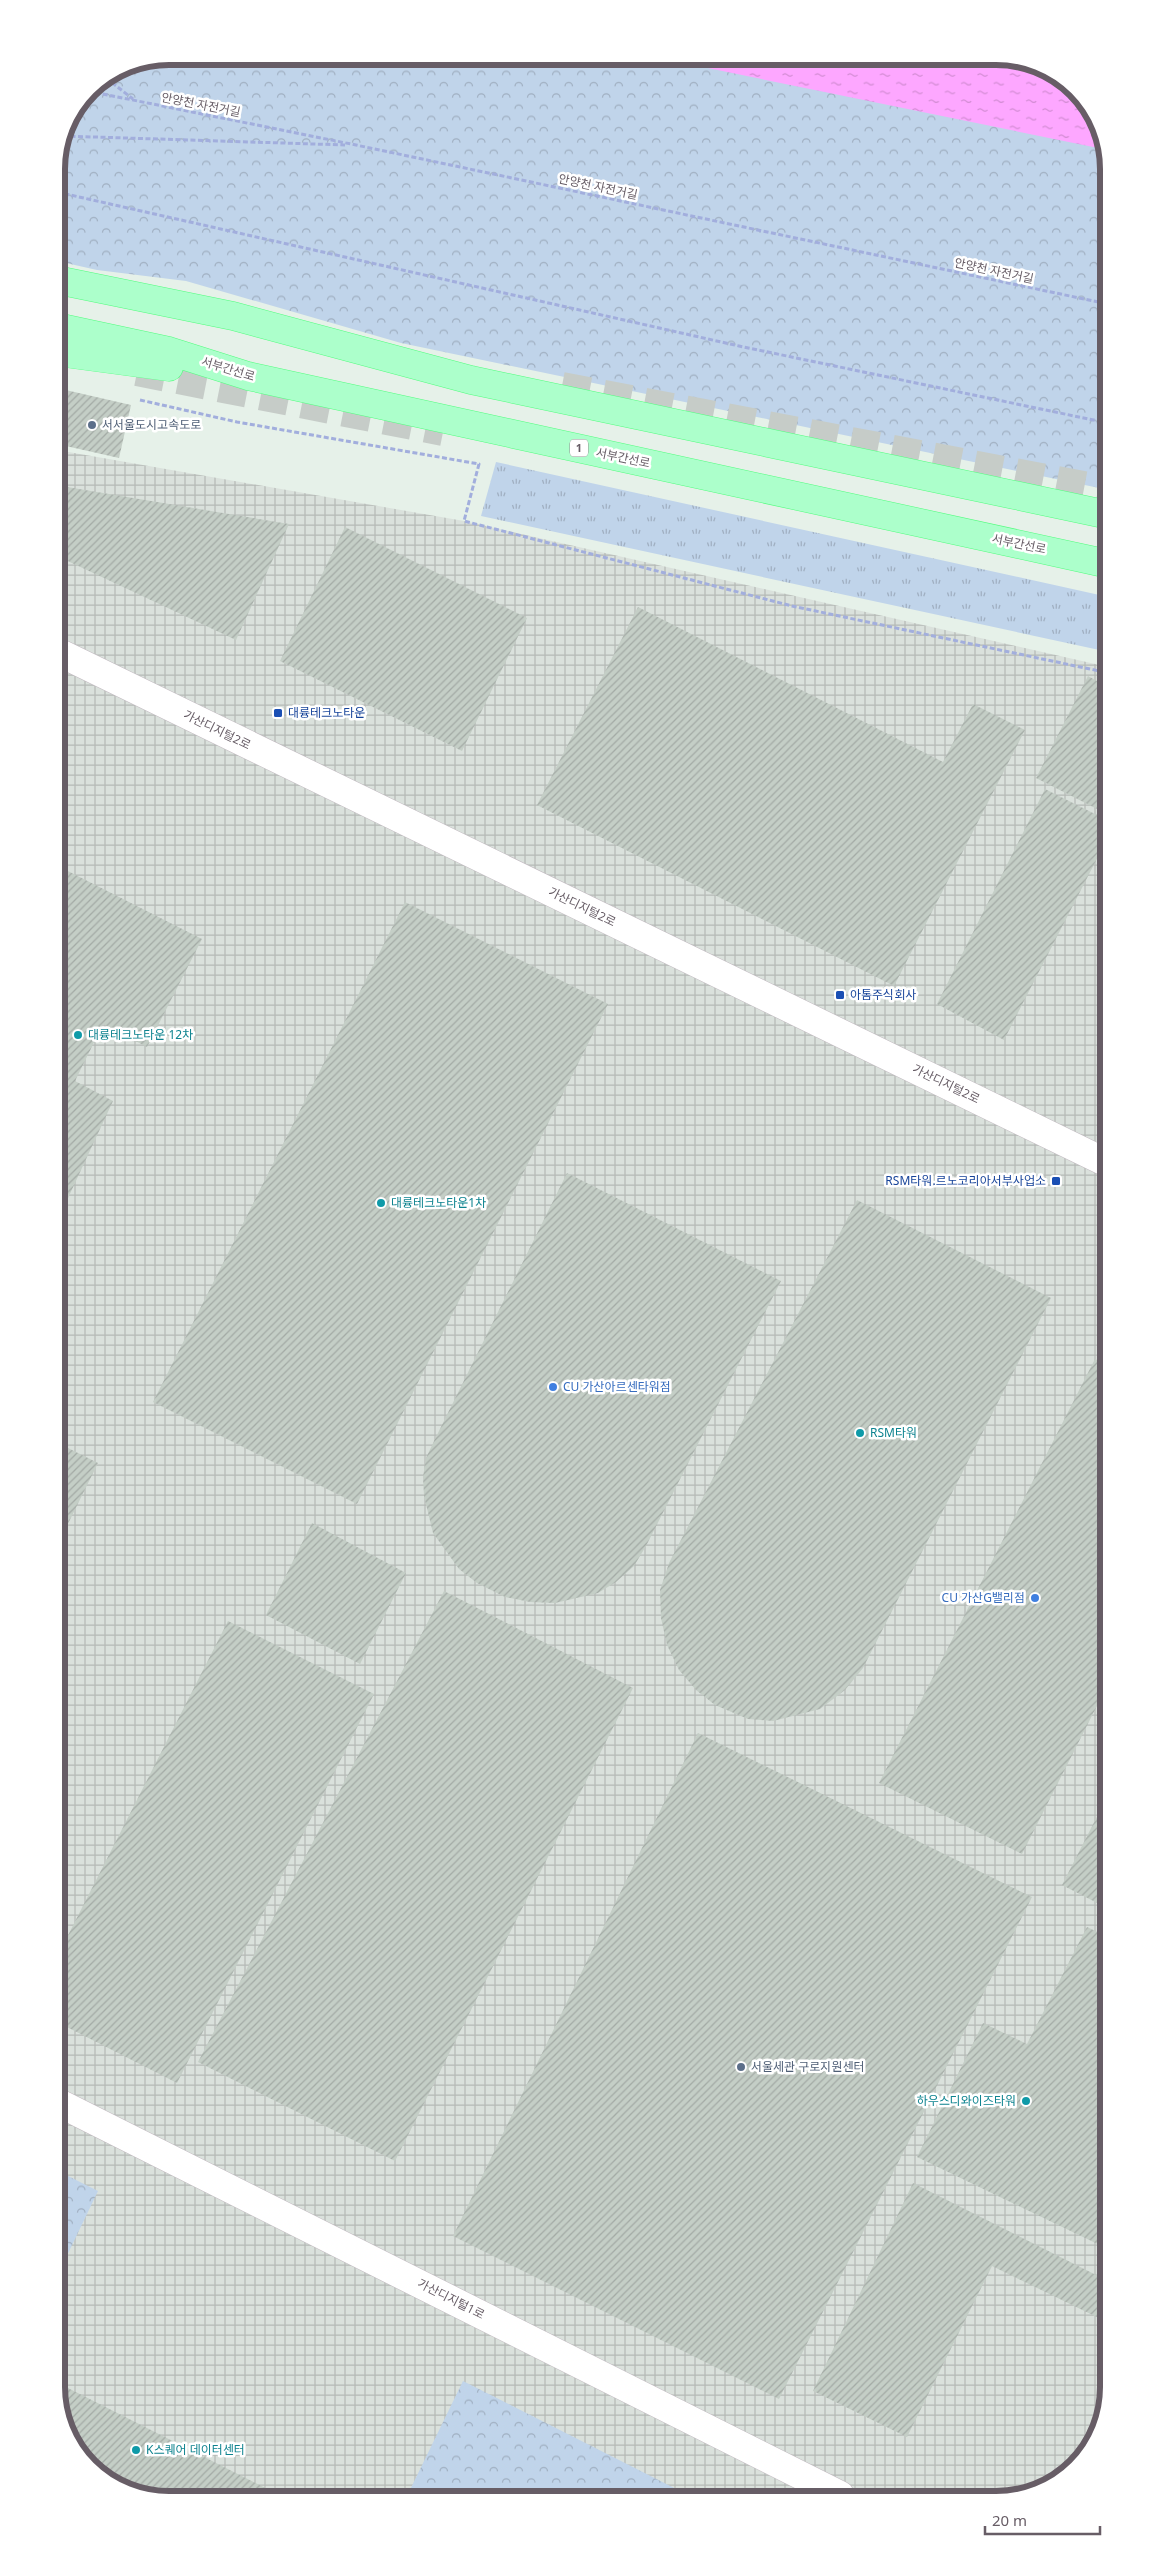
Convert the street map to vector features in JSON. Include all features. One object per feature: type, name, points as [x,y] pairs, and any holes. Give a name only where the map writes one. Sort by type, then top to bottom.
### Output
[{"type":"main road","points":[[65,282],[233,316],[471,380],[1100,513]]},
{"type":"main road","name":"서부간선로","points":[[65,330],[169,350],[248,376],[1100,562]]},
{"type":"main road","points":[[65,354],[248,376]]},
{"type":"street","name":"가산디지털2로","points":[[65,655],[1100,1159]]},
{"type":"street","name":"가산디지털1로","points":[[65,2106],[832,2491]]},
{"type":"path","points":[[111,82],[135,101]]},
{"type":"path","name":"안양천 자전거길","points":[[97,93],[356,145],[1100,302]]},
{"type":"path","points":[[70,136],[356,145]]},
{"type":"path","points":[[65,194],[739,346],[1100,421]]},
{"type":"path","points":[[133,398],[237,422],[479,464],[464,521],[792,606],[1100,671]]},
{"type":"shaded area","points":[[65,451],[464,521],[1100,665],[1100,2388],[1096,2414],[1083,2445],[1060,2470],[1030,2486],[1003,2491],[162,2491],[135,2486],[105,2470],[82,2445],[70,2421],[65,2388]]},
{"type":"green space","points":[[162,65],[1010,66],[1036,73],[1060,86],[1070,95],[1083,111],[1095,135],[1098,148],[1100,168],[1100,488],[401,343],[186,281],[97,270],[65,263],[65,162],[70,135],[82,111],[95,95],[111,82],[129,73],[148,67]]},
{"type":"green space","points":[[496,462],[1100,595],[1100,650],[481,516]]},
{"type":"green space","points":[[65,2174],[98,2191],[65,2260]]},
{"type":"green space","points":[[463,2381],[680,2491],[409,2491]]},
{"type":"water","points":[[693,65],[1010,66],[1036,73],[1060,86],[1070,95],[1083,111],[1095,135],[1098,148]]},
{"type":"building","name":"서서울도시고속도로","points":[[65,390],[131,405],[119,458],[65,446]]},
{"type":"building","points":[[65,487],[289,524],[236,640],[65,560]]},
{"type":"building","points":[[345,527],[527,618],[462,751],[280,661]]},
{"type":"building","points":[[638,607],[943,762],[973,704],[1025,730],[894,986],[537,805]]},
{"type":"building","points":[[1088,676],[1100,683],[1100,810],[1036,778]]},
{"type":"building","points":[[1045,789],[1100,816],[1100,853],[1004,1040],[937,1004]]},
{"type":"building","name":"대륭테크노타운 12차","points":[[65,870],[202,939],[147,1047],[103,1024],[75,1081],[113,1101],[65,1205]]},
{"type":"building","name":"대륭테크노타운1차","points":[[405,902],[608,1004],[357,1504],[153,1402]]},
{"type":"building","points":[[567,1173],[781,1281],[634,1566],[616,1582],[598,1593],[555,1603],[530,1602],[505,1597],[477,1583],[459,1569],[433,1533],[424,1496],[423,1477],[426,1458],[435,1439]]},
{"type":"building","name":"RSM타워","points":[[857,1200],[1051,1298],[863,1668],[845,1690],[820,1709],[773,1721],[748,1719],[715,1705],[696,1690],[679,1670],[667,1645],[661,1618],[660,1590],[669,1563]]},
{"type":"building","points":[[1095,1359],[1100,1361],[1100,1700],[1022,1854],[879,1783]]},
{"type":"building","points":[[65,1446],[98,1463],[65,1530]]},
{"type":"building","points":[[312,1523],[406,1573],[360,1664],[266,1615]]},
{"type":"building","points":[[444,1591],[633,1688],[395,2161],[198,2062]]},
{"type":"building","points":[[228,1621],[374,1694],[177,2083],[65,2026],[65,1941]]},
{"type":"building","name":"서울세관 구로지원센터","points":[[698,1733],[1032,1897],[779,2399],[453,2236]]},
{"type":"building","points":[[1100,1811],[1100,1904],[1062,1885]]},
{"type":"building","name":"하우스디와이즈타워","points":[[1087,1927],[1100,1933],[1100,2245],[917,2157],[983,2023],[1027,2044]]},
{"type":"building","points":[[913,2183],[1100,2277],[1100,2319],[992,2266],[907,2437],[813,2391]]},
{"type":"building","name":"K스퀘어 데이터센터","points":[[65,2387],[271,2491],[162,2491],[135,2486],[111,2474],[82,2445],[70,2421]]},
{"type":"tunnel","points":[[137,372],[443,432]]},
{"type":"tunnel","points":[[562,386],[1100,488]]},
{"type":"place","name":"서서울도시고속도로","points":[[92,425]]},
{"type":"place","name":"대륭테크노타운","points":[[278,713]]},
{"type":"place","name":"아톰주식회사","points":[[840,995]]},
{"type":"place","name":"대륭테크노타운 12차","points":[[78,1035]]},
{"type":"place","name":"RSM타워.르노코리아서부사업소","points":[[1056,1181]]},
{"type":"place","name":"대륭테크노타운1차","points":[[381,1203]]},
{"type":"place","name":"CU 가산아르센타워점","points":[[553,1387]]},
{"type":"place","name":"RSM타워","points":[[860,1433]]},
{"type":"place","name":"CU 가산G밸리점","points":[[1035,1598]]},
{"type":"place","name":"서울세관 구로지원센터","points":[[741,2067]]},
{"type":"place","name":"하우스디와이즈타워","points":[[1026,2101]]},
{"type":"place","name":"K스퀘어 데이터센터","points":[[136,2450]]}]
